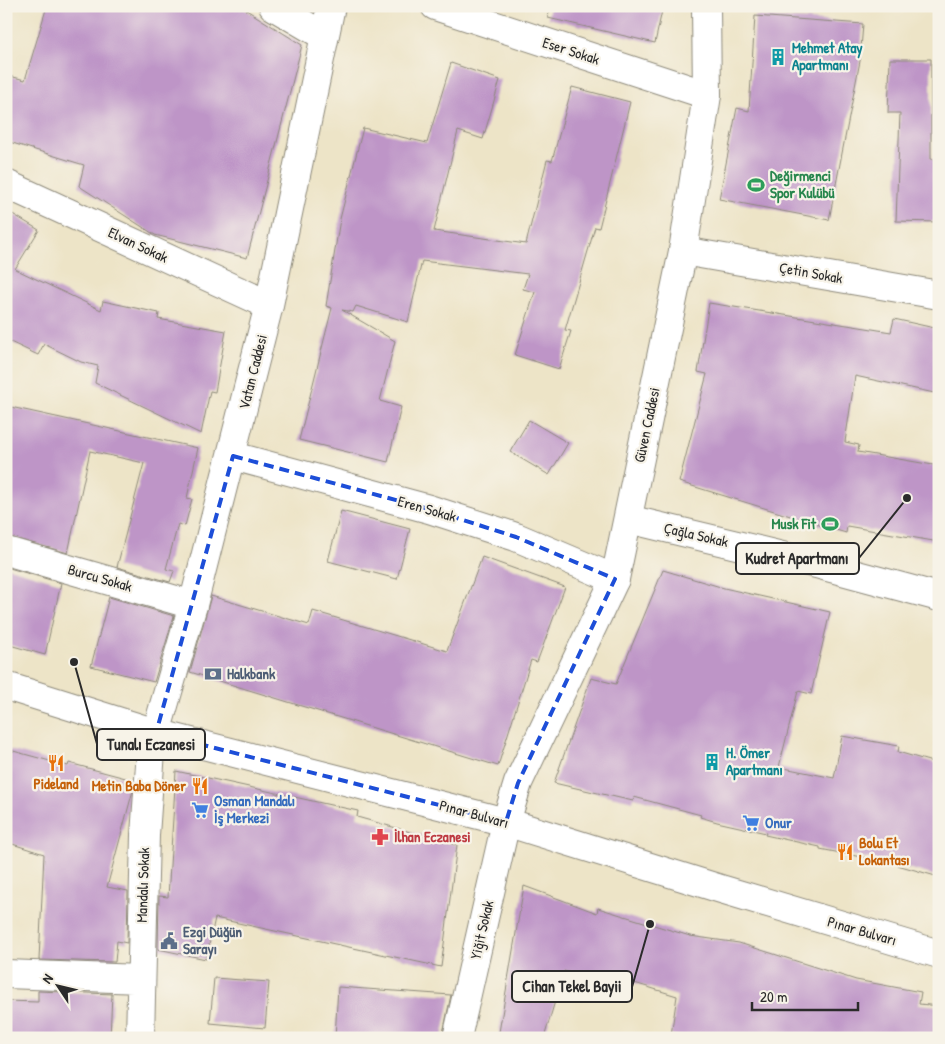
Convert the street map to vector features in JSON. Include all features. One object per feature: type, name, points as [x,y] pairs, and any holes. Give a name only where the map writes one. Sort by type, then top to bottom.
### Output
[{"type":"street","points":[[273,6],[324,36]]},
{"type":"street","name":"Vatan Caddesi","points":[[156,733],[194,605],[269,305],[331,6]]},
{"type":"street","name":"Eser Sokak","points":[[435,6],[707,95]]},
{"type":"street","name":"Güven Caddesi","points":[[506,822],[518,783],[615,579],[683,251],[707,95],[706,6]]},
{"type":"street","name":"Elvan Sokak","points":[[6,184],[269,305]]},
{"type":"street","name":"Çetin Sokak","points":[[683,251],[939,295]]},
{"type":"street","name":"Eren Sokak","points":[[232,456],[437,511],[516,537],[615,579]]},
{"type":"street","name":"Çağla Sokak","points":[[628,519],[820,565],[939,597]]},
{"type":"street","name":"Burcu Sokak","points":[[6,551],[194,605]]},
{"type":"street","name":"Pınar Bulvarı","points":[[6,686],[156,733],[506,822],[939,954]]},
{"type":"street","name":"Mandalı Sokak","points":[[140,1038],[145,835],[151,751],[156,733]]},
{"type":"street","name":"Yiğit Sokak","points":[[457,1038],[506,822]]},
{"type":"street","points":[[6,974],[140,979]]},
{"type":"highlighted area","points":[[233,456],[429,509],[516,537],[615,579],[518,783],[506,822],[156,733]]},
{"type":"building","points":[[47,6],[240,6],[302,45],[247,258],[155,235],[79,186],[84,165],[6,141],[6,75],[25,80]]},
{"type":"building","points":[[550,6],[663,6],[655,43],[548,18]]},
{"type":"building","points":[[755,16],[863,24],[860,61],[829,220],[719,199],[737,108],[749,111]]},
{"type":"building","points":[[890,59],[931,59],[931,159],[939,160],[939,222],[896,221],[900,113],[888,113]]},
{"type":"building","points":[[451,63],[500,80],[483,139],[458,131],[434,231],[526,244],[547,160],[552,161],[572,87],[630,102],[599,228],[595,227],[565,330],[571,331],[559,369],[515,355],[535,292],[523,289],[528,274],[422,261],[408,322],[356,306],[353,312],[342,310],[395,341],[380,401],[401,407],[388,462],[299,440],[332,308],[326,306],[340,219],[363,128],[427,143]]},
{"type":"building","points":[[6,210],[39,230],[15,269],[101,310],[103,301],[159,313],[158,319],[226,331],[215,392],[210,391],[201,434],[95,383],[98,366],[81,362],[44,344],[38,355],[6,340]]},
{"type":"building","points":[[709,303],[891,332],[894,319],[939,329],[939,394],[855,376],[845,442],[859,445],[858,452],[939,466],[939,542],[847,526],[846,533],[679,482],[707,374],[698,372]]},
{"type":"building","points":[[6,406],[198,448],[187,498],[192,499],[185,526],[178,524],[166,569],[174,571],[170,582],[117,567],[144,463],[90,451],[68,553],[6,536]]},
{"type":"building","points":[[529,420],[568,443],[549,475],[510,452]]},
{"type":"building","points":[[341,511],[410,529],[397,579],[328,561]]},
{"type":"building","points":[[482,557],[565,587],[537,662],[531,660],[498,766],[190,672],[211,596],[309,625],[313,611],[447,651]]},
{"type":"building","points":[[6,567],[61,583],[45,655],[6,644]]},
{"type":"building","points":[[663,570],[724,588],[830,612],[811,694],[798,691],[779,767],[834,778],[842,736],[899,746],[898,752],[939,764],[939,877],[887,862],[820,849],[820,847],[765,835],[766,833],[717,822],[700,817],[701,815],[634,797],[633,801],[554,783],[591,678],[616,684]]},
{"type":"building","points":[[109,597],[174,616],[154,682],[91,666]]},
{"type":"building","points":[[6,749],[68,766],[69,763],[133,780],[132,794],[107,887],[128,891],[127,943],[117,941],[115,962],[39,960],[44,854],[6,842]]},
{"type":"building","points":[[176,771],[358,811],[357,817],[457,845],[441,967],[215,918],[206,959],[158,949],[159,896],[168,897]]},
{"type":"building","points":[[524,886],[597,913],[598,908],[690,936],[739,943],[856,980],[921,992],[919,1004],[939,1006],[939,1038],[688,1038],[671,1035],[677,996],[618,978],[615,987],[564,971],[544,1038],[498,1038]]},
{"type":"building","points":[[214,978],[269,982],[265,1028],[210,1023]]},
{"type":"building","points":[[338,987],[451,995],[442,1038],[335,1038]]},
{"type":"building","points":[[38,991],[112,994],[110,1038],[6,1038],[6,1001],[38,1002]]},
{"type":"place","name":"Mehmet Atay Apartmanı","points":[[778,57]]},
{"type":"place","name":"Değirmenci Spor Kulübü","points":[[756,185]]},
{"type":"place","name":"Kudret Apartmanı","points":[[907,498]]},
{"type":"place","name":"Musk Fit","points":[[830,524]]},
{"type":"place","name":"Tunalı Eczanesi","points":[[74,662]]},
{"type":"place","name":"Halkbank","points":[[213,674]]},
{"type":"place","name":"H. Ömer Apartmanı","points":[[712,762]]},
{"type":"place","name":"Pideland","points":[[56,763]]},
{"type":"place","name":"Metin Baba Döner","points":[[200,786]]},
{"type":"place","name":"Osman Mandalı İş Merkezi","points":[[200,810]]},
{"type":"place","name":"Onur","points":[[751,823]]},
{"type":"place","name":"İlhan Eczanesi","points":[[380,837]]},
{"type":"place","name":"Bolu Et Lokantası","points":[[845,852]]},
{"type":"place","name":"Cihan Tekel Bayii","points":[[650,924]]},
{"type":"place","name":"Ezgi Düğün Sarayı","points":[[169,941]]}]
